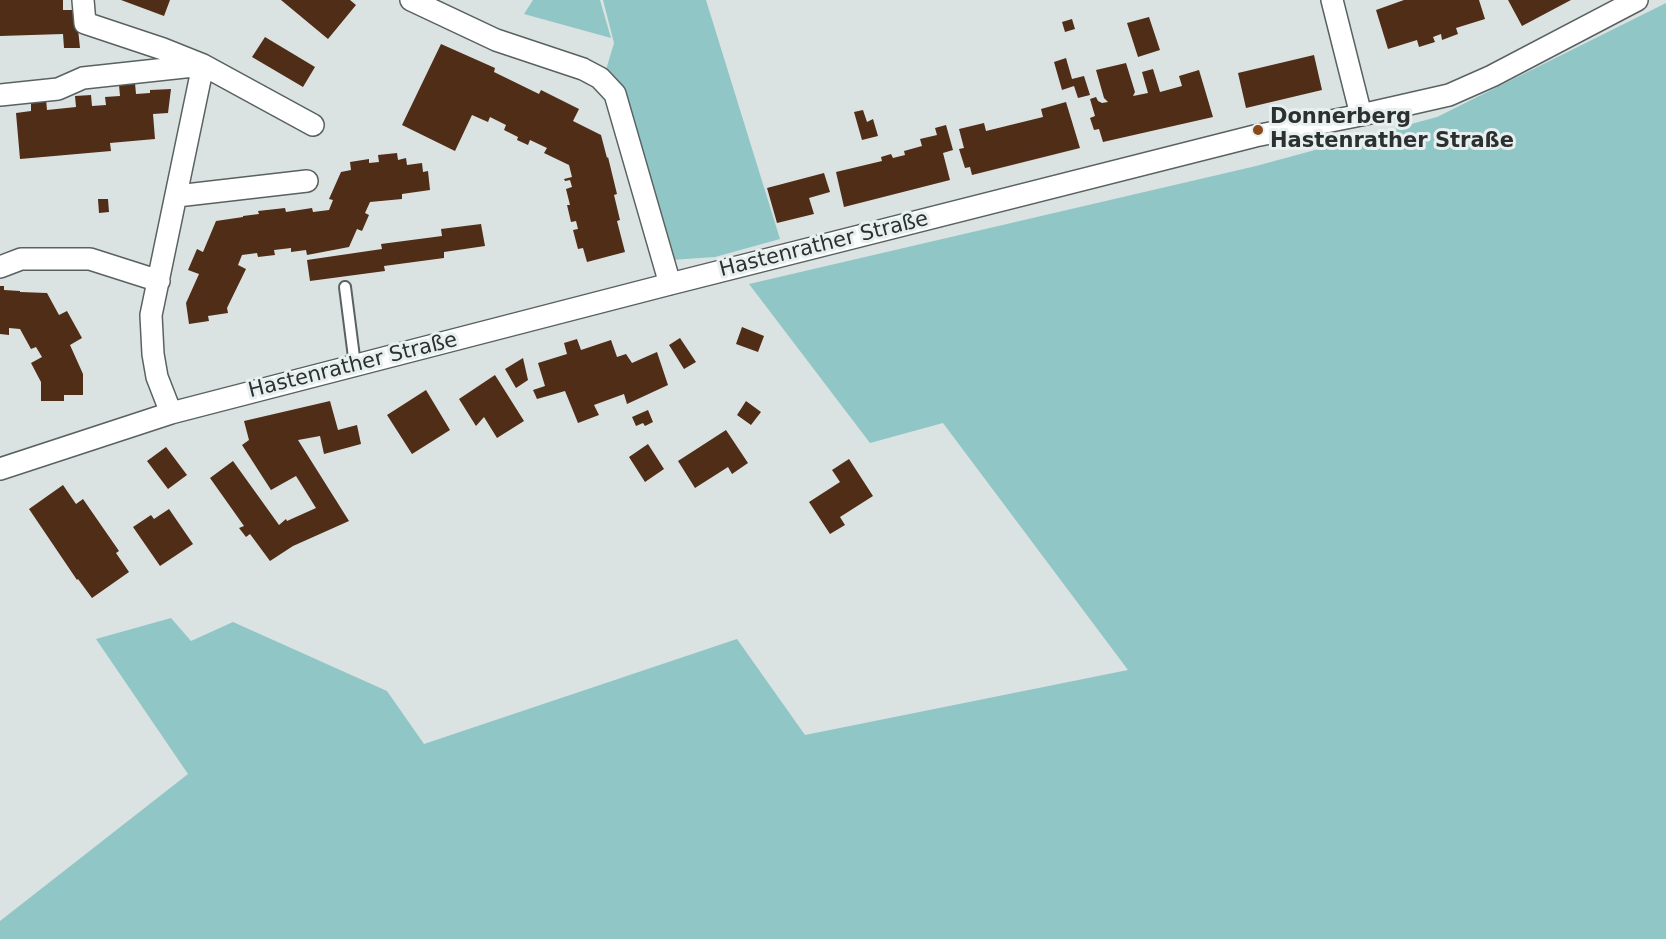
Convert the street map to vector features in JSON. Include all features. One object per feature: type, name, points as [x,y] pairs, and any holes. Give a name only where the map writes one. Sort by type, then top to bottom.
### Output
[{"type":"street","points":[[83,0],[85,23],[163,49],[203,66],[313,125]]},
{"type":"street","points":[[411,0],[496,40],[584,69],[600,78],[615,94],[670,284]]},
{"type":"street","points":[[1332,0],[1361,115]]},
{"type":"street","name":"Hastenrather Straße","points":[[0,469],[171,413],[355,365],[1255,136],[1449,95],[1492,76],[1637,0]]},
{"type":"street","points":[[0,94],[58,89],[83,78],[203,66]]},
{"type":"street","points":[[171,413],[157,377],[151,315],[203,66]]},
{"type":"street","points":[[177,196],[307,181]]},
{"type":"street","points":[[0,267],[21,259],[90,259],[159,280]]},
{"type":"lane","points":[[345,287],[355,365]]},
{"type":"shaded area","points":[[533,0],[600,0],[611,38],[524,14]]},
{"type":"shaded area","points":[[603,0],[706,0],[780,239],[715,257],[671,260],[605,73],[614,43]]},
{"type":"shaded area","points":[[1666,3],[1666,939],[0,939],[0,921],[188,774],[96,639],[171,618],[191,641],[233,622],[387,691],[424,744],[737,639],[805,735],[1128,670],[943,423],[870,443],[749,284],[1256,166],[1437,117]]},
{"type":"building","points":[[0,0],[63,0],[63,10],[76,10],[80,48],[64,48],[63,34],[0,36]]},
{"type":"building","points":[[121,0],[170,0],[164,16]]},
{"type":"building","points":[[281,0],[350,0],[356,5],[328,39]]},
{"type":"building","points":[[1404,0],[1479,0],[1485,19],[1456,28],[1458,34],[1442,40],[1441,34],[1433,37],[1435,42],[1419,47],[1417,40],[1388,49],[1376,10]]},
{"type":"building","points":[[1508,0],[1571,0],[1522,26]]},
{"type":"building","points":[[1149,17],[1160,50],[1138,57],[1127,23]]},
{"type":"building","points":[[1072,19],[1075,29],[1065,32],[1062,22]]},
{"type":"building","points":[[265,37],[315,67],[303,87],[252,57]]},
{"type":"building","points":[[441,44],[495,68],[494,72],[539,94],[541,90],[579,109],[573,121],[601,135],[617,194],[614,195],[620,220],[617,221],[625,252],[587,262],[583,248],[578,249],[573,230],[578,229],[576,221],[571,222],[567,205],[570,205],[566,189],[572,187],[570,180],[565,181],[564,179],[572,177],[569,165],[544,153],[547,148],[530,140],[528,145],[517,140],[518,137],[504,130],[506,125],[490,117],[488,122],[472,115],[455,151],[402,125]]},
{"type":"building","points":[[1314,55],[1322,90],[1246,108],[1238,73]]},
{"type":"building","points":[[1066,58],[1072,79],[1084,76],[1090,95],[1078,98],[1074,86],[1062,90],[1054,62]]},
{"type":"building","points":[[1126,63],[1135,92],[1133,96],[1148,93],[1142,72],[1153,69],[1160,92],[1182,86],[1179,76],[1199,70],[1213,117],[1103,142],[1099,129],[1094,130],[1090,118],[1095,116],[1090,99],[1096,97],[1102,103],[1108,102],[1104,98],[1096,70]]},
{"type":"building","points":[[135,83],[136,94],[150,93],[150,90],[171,89],[168,113],[153,114],[155,139],[110,143],[111,151],[20,159],[16,113],[31,111],[31,100],[46,99],[47,110],[76,107],[75,96],[91,95],[92,106],[106,105],[105,97],[120,96],[119,85]]},
{"type":"building","points":[[1066,102],[1080,148],[972,175],[970,167],[965,168],[959,149],[964,148],[959,129],[984,123],[986,131],[1043,117],[1041,109]]},
{"type":"building","points":[[863,110],[867,122],[873,119],[878,136],[862,140],[854,112]]},
{"type":"building","points":[[946,125],[953,150],[943,153],[950,180],[844,207],[836,172],[882,161],[881,157],[891,154],[893,158],[905,155],[904,151],[922,146],[920,139],[937,135],[935,128]]},
{"type":"building","points":[[397,153],[398,160],[406,158],[407,165],[422,163],[423,172],[428,171],[430,190],[402,194],[402,199],[370,202],[365,213],[369,215],[362,231],[357,229],[349,247],[307,255],[306,250],[291,252],[291,248],[274,250],[275,255],[258,257],[257,253],[242,255],[238,265],[246,269],[227,308],[228,313],[208,316],[209,321],[189,324],[186,303],[199,274],[188,270],[197,249],[203,252],[216,221],[259,214],[258,211],[285,208],[286,212],[312,208],[313,212],[329,210],[333,200],[329,199],[341,172],[351,170],[350,162],[369,159],[369,163],[379,162],[378,155]]},
{"type":"building","points":[[824,173],[830,192],[809,198],[814,214],[777,223],[767,188]]},
{"type":"building","points":[[98,199],[108,199],[109,212],[99,213]]},
{"type":"building","points":[[481,224],[485,246],[444,252],[444,258],[384,266],[385,271],[310,281],[307,260],[382,249],[381,244],[442,236],[441,229]]},
{"type":"building","points":[[0,286],[4,286],[4,290],[47,293],[59,315],[67,311],[82,338],[70,345],[83,374],[83,395],[64,395],[64,401],[41,401],[41,382],[31,363],[42,357],[36,347],[31,349],[20,329],[9,328],[9,335],[0,334]]},
{"type":"building","points":[[742,327],[764,336],[758,352],[736,344]]},
{"type":"building","points":[[680,338],[696,362],[684,369],[669,345]]},
{"type":"building","points":[[577,339],[581,350],[611,340],[617,357],[626,354],[632,363],[657,352],[668,385],[627,404],[624,394],[594,405],[599,415],[578,423],[565,391],[537,399],[533,390],[545,386],[538,363],[567,354],[564,343]]},
{"type":"building","points":[[523,358],[528,380],[516,388],[505,369]]},
{"type":"building","points":[[495,375],[524,421],[497,438],[484,417],[476,426],[459,399]]},
{"type":"building","points":[[426,390],[450,430],[412,454],[387,415]]},
{"type":"building","points":[[330,401],[338,430],[357,425],[361,444],[324,454],[320,436],[298,440],[349,521],[293,546],[270,561],[250,534],[246,537],[239,528],[244,526],[210,478],[233,461],[279,525],[286,519],[287,521],[316,508],[296,476],[271,490],[242,445],[249,440],[244,421]]},
{"type":"building","points":[[746,401],[761,412],[751,425],[737,415]]},
{"type":"building","points":[[648,410],[653,422],[645,426],[643,423],[636,426],[632,417]]},
{"type":"building","points":[[726,430],[748,463],[732,474],[728,467],[695,488],[678,461]]},
{"type":"building","points":[[648,444],[664,469],[645,482],[629,457]]},
{"type":"building","points":[[166,447],[187,475],[168,489],[147,461]]},
{"type":"building","points":[[849,459],[873,496],[840,517],[845,525],[830,534],[809,502],[840,482],[832,470]]},
{"type":"building","points":[[63,485],[76,504],[83,499],[119,551],[116,553],[129,572],[92,598],[77,580],[29,509]]},
{"type":"building","points":[[169,509],[193,544],[160,566],[133,527],[151,515],[154,519]]},
{"type":"place","name":"Donnerberg Hastenrather Straße","points":[[1258,130]]}]
